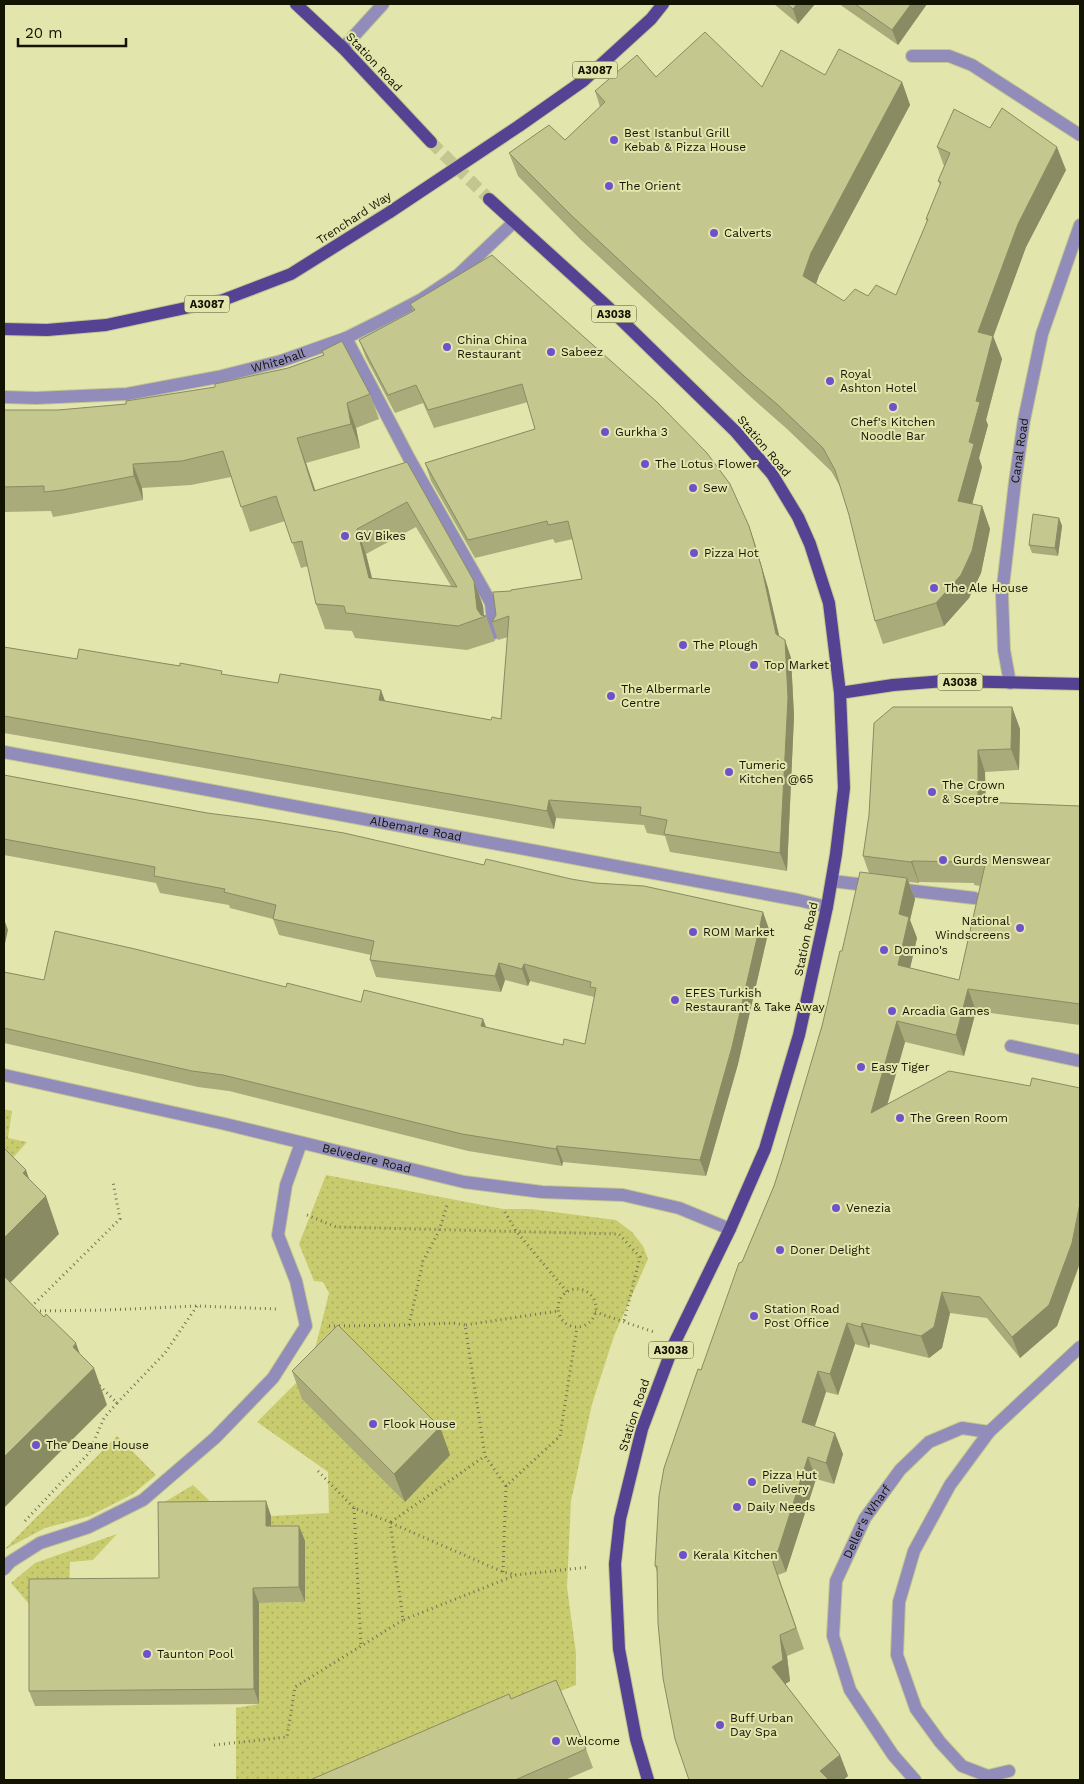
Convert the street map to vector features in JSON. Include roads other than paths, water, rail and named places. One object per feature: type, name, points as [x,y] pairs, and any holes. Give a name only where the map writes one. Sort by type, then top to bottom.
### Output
[{"type":"main road","name":"Station Road","points":[[296,4],[343,48],[430,142]]},
{"type":"main road","name":"Trenchard Way","points":[[4,329],[46,330],[106,325],[223,300],[291,274],[390,212],[582,81],[651,19],[663,4]]},
{"type":"main road","name":"Station Road","points":[[489,199],[643,341],[736,432],[772,474],[798,517],[810,544],[829,603],[840,693],[844,788],[828,907],[799,1035],[765,1149],[730,1229],[674,1344],[642,1429],[620,1518],[616,1564],[620,1648],[636,1739],[648,1780]]},
{"type":"main road","name":"A3038","points":[[840,693],[893,685],[945,682],[1080,684]]},
{"type":"street","points":[[343,48],[383,4]]},
{"type":"street","points":[[912,56],[950,56],[972,65],[1080,135]]},
{"type":"street","name":"Whitehall","points":[[4,397],[36,398],[127,394],[218,378],[281,361],[346,338],[414,303],[458,274],[514,222]]},
{"type":"street","name":"Canal Road","points":[[1010,683],[1004,650],[1002,595],[1020,446],[1042,334],[1080,225]]},
{"type":"street","points":[[346,338],[410,460],[491,604],[494,633]]},
{"type":"street","name":"Albemarle Road","points":[[4,752],[828,907]]},
{"type":"street","points":[[832,881],[974,898]]},
{"type":"street","points":[[1011,1046],[1080,1061]]},
{"type":"street","name":"Belvedere Road","points":[[4,1075],[224,1124],[455,1180],[542,1192],[623,1195],[679,1208],[730,1229]]},
{"type":"street","points":[[4,1569],[10,1562],[40,1543],[88,1527],[143,1500],[215,1438],[273,1378],[306,1326],[296,1280],[278,1235],[286,1185],[301,1143]]},
{"type":"street","points":[[1009,1771],[988,1776],[962,1766],[940,1742],[916,1709],[896,1655],[899,1602],[914,1551],[950,1485],[989,1432],[1080,1347]]},
{"type":"street","name":"Deller's Wharf","points":[[915,1780],[893,1755],[850,1690],[833,1636],[836,1581],[865,1518],[900,1470],[929,1442],[962,1428],[989,1432]]},
{"type":"tunnel","points":[[431,142],[489,199]]},
{"type":"place","name":"Best Istanbul Grill Kebab & Pizza House","points":[[614,140]]},
{"type":"place","name":"The Orient","points":[[609,186]]},
{"type":"place","name":"Calverts","points":[[714,233]]},
{"type":"place","name":"China China Restaurant","points":[[447,347]]},
{"type":"place","name":"Sabeez","points":[[551,352]]},
{"type":"place","name":"Royal Ashton Hotel","points":[[830,381]]},
{"type":"place","name":"Chef's Kitchen Noodle Bar","points":[[893,407]]},
{"type":"place","name":"Gurkha 3","points":[[605,432]]},
{"type":"place","name":"The Lotus Flower","points":[[645,464]]},
{"type":"place","name":"Sew","points":[[693,488]]},
{"type":"place","name":"GV Bikes","points":[[345,536]]},
{"type":"place","name":"Pizza Hot","points":[[694,553]]},
{"type":"place","name":"The Ale House","points":[[934,588]]},
{"type":"place","name":"The Plough","points":[[683,645]]},
{"type":"place","name":"Top Market","points":[[754,665]]},
{"type":"place","name":"The Albermarle Centre","points":[[611,696]]},
{"type":"place","name":"Tumeric Kitchen @65","points":[[729,772]]},
{"type":"place","name":"The Crown & Sceptre","points":[[932,792]]},
{"type":"place","name":"Gurds Menswear","points":[[943,860]]},
{"type":"place","name":"National Windscreens","points":[[1020,928]]},
{"type":"place","name":"ROM Market","points":[[693,932]]},
{"type":"place","name":"Domino's","points":[[884,950]]},
{"type":"place","name":"EFES Turkish Restaurant & Take Away","points":[[675,1000]]},
{"type":"place","name":"Arcadia Games","points":[[892,1011]]},
{"type":"place","name":"Easy Tiger","points":[[861,1067]]},
{"type":"place","name":"The Green Room","points":[[900,1118]]},
{"type":"place","name":"Venezia","points":[[836,1208]]},
{"type":"place","name":"Doner Delight","points":[[780,1250]]},
{"type":"place","name":"Station Road Post Office","points":[[754,1316]]},
{"type":"place","name":"Flook House","points":[[373,1424]]},
{"type":"place","name":"The Deane House","points":[[36,1445]]},
{"type":"place","name":"Pizza Hut Delivery","points":[[752,1482]]},
{"type":"place","name":"Daily Needs","points":[[737,1507]]},
{"type":"place","name":"Kerala Kitchen","points":[[683,1555]]},
{"type":"place","name":"Taunton Pool","points":[[147,1654]]},
{"type":"place","name":"Buff Urban Day Spa","points":[[720,1725]]},
{"type":"place","name":"Welcome","points":[[556,1741]]}]
